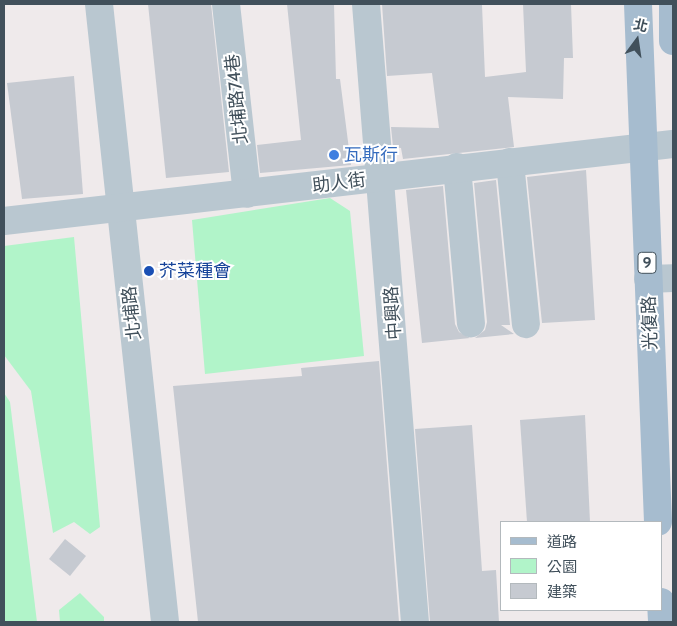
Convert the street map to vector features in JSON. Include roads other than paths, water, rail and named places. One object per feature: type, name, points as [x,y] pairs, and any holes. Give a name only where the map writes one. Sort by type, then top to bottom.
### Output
[{"type":"main road","name":"光復路","points":[[638,4],[642,148],[661,278],[658,521]]},
{"type":"main road","points":[[672,4],[673,41]]},
{"type":"street","name":"北埔路","points":[[99,4],[165,622]]},
{"type":"street","name":"北埔路74巷","points":[[226,4],[247,194]]},
{"type":"street","name":"中興路","points":[[366,4],[383,178],[415,622]]},
{"type":"street","name":"助人街","points":[[4,221],[673,144]]},
{"type":"street","points":[[510,162],[526,324]]},
{"type":"street","points":[[457,168],[471,323]]},
{"type":"place","name":"瓦斯行","points":[[334,155]]},
{"type":"place","name":"芥菜種會","points":[[149,271]]}]
